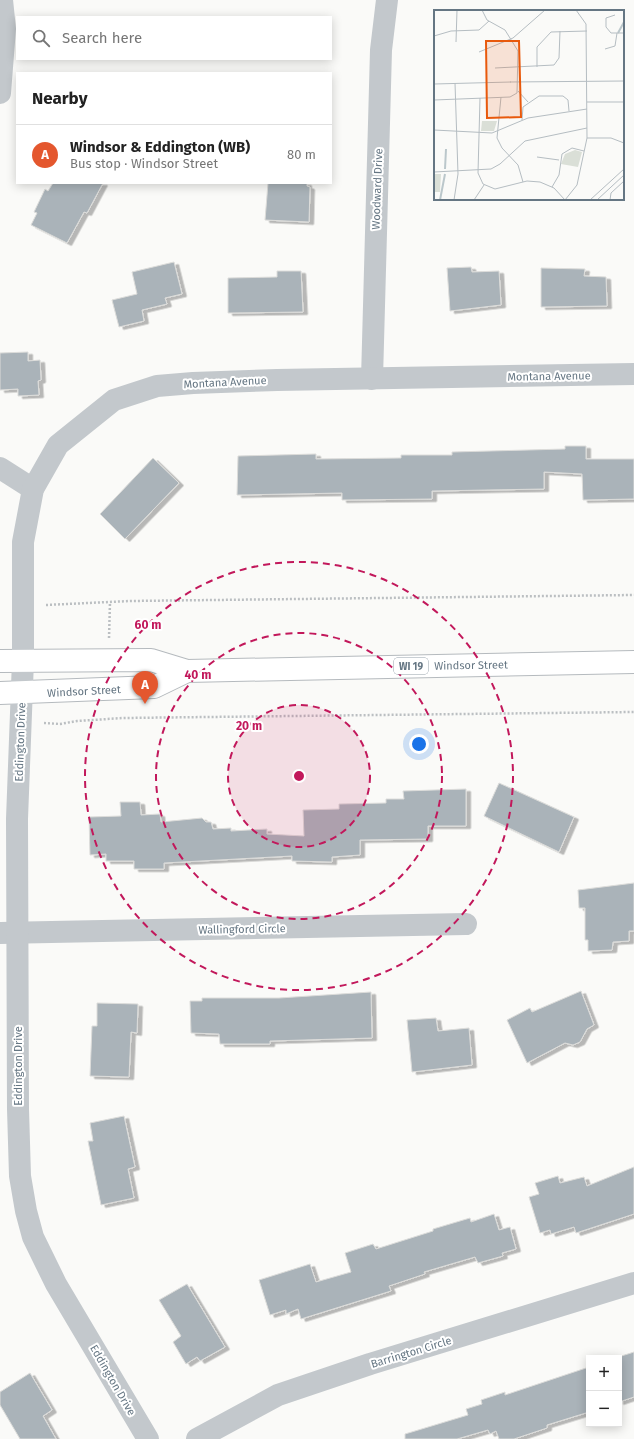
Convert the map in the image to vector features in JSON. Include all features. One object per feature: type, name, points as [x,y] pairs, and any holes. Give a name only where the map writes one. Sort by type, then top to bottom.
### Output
[{"type":"main road","name":"Windsor Street","points":[[0,661],[23,660],[108,662],[151,660],[187,670],[634,662]]},
{"type":"main road","name":"Windsor Street","points":[[0,694],[154,687],[187,670]]},
{"type":"street","points":[[0,93],[5,29],[2,0]]},
{"type":"street","name":"Woodward Drive","points":[[372,379],[381,50],[387,0]]},
{"type":"street","name":"Montana Avenue","points":[[23,660],[23,542],[33,489],[58,445],[114,400],[157,386],[193,383],[634,374]]},
{"type":"street","points":[[0,468],[33,489]]},
{"type":"street","name":"Eddington Drive","points":[[23,660],[17,819],[9,933],[20,1176],[26,1211],[33,1236],[56,1284],[148,1439]]},
{"type":"street","name":"Wallingford Circle","points":[[9,933],[466,924]]},
{"type":"street","name":"Barrington Circle","points":[[197,1439],[278,1395],[370,1364],[634,1283]]},
{"type":"path","points":[[22,606],[130,601],[634,595]]},
{"type":"path","points":[[20,721],[60,724],[77,721],[123,718],[634,712]]},
{"type":"building","points":[[52,184],[102,184],[87,213],[84,212],[67,243],[31,225],[37,213],[34,212],[45,189],[48,191]]},
{"type":"building","points":[[268,184],[307,184],[307,186],[310,187],[309,222],[265,220]]},
{"type":"building","points":[[174,262],[182,294],[165,298],[167,304],[142,310],[144,321],[119,327],[112,300],[137,294],[132,272]]},
{"type":"building","points":[[471,267],[472,272],[499,271],[501,305],[450,311],[447,268]]},
{"type":"building","points":[[541,268],[585,269],[584,276],[606,277],[607,306],[541,307]]},
{"type":"building","points":[[277,271],[301,271],[303,312],[228,313],[228,278],[277,277]]},
{"type":"building","points":[[28,352],[28,361],[40,360],[41,380],[38,381],[39,395],[18,396],[18,389],[0,390],[0,353]]},
{"type":"building","points":[[565,446],[586,446],[586,459],[634,459],[634,499],[583,500],[582,474],[544,472],[544,489],[432,491],[432,499],[342,500],[342,493],[237,495],[238,456],[316,454],[316,459],[401,458],[401,455],[452,455],[452,452],[565,449]]},
{"type":"building","points":[[153,458],[179,483],[125,539],[100,514]]},
{"type":"building","points":[[499,783],[574,817],[559,852],[484,816]]},
{"type":"building","points":[[466,789],[466,826],[428,826],[428,839],[360,840],[360,855],[332,857],[332,862],[292,861],[292,856],[164,863],[164,869],[134,869],[134,861],[106,861],[106,854],[90,855],[89,817],[121,816],[120,802],[140,802],[141,815],[160,814],[161,822],[202,818],[206,822],[211,822],[213,829],[231,828],[231,831],[267,829],[267,834],[304,836],[303,810],[339,809],[339,804],[386,803],[386,799],[404,799],[403,791]]},
{"type":"building","points":[[634,883],[634,931],[629,931],[629,941],[613,942],[612,950],[588,951],[588,940],[585,940],[585,908],[579,908],[578,890]]},
{"type":"building","points":[[581,991],[594,1025],[587,1029],[580,1042],[573,1045],[565,1043],[527,1063],[507,1020],[530,1008],[532,1012]]},
{"type":"building","points":[[371,992],[372,1038],[270,1041],[270,1044],[220,1044],[219,1034],[191,1033],[190,1001],[202,1001],[202,998],[279,998]]},
{"type":"building","points":[[97,1003],[138,1004],[137,1033],[131,1032],[129,1077],[90,1076],[92,1026],[97,1026]]},
{"type":"building","points":[[436,1018],[438,1031],[469,1028],[472,1065],[412,1072],[407,1020]]},
{"type":"building","points":[[124,1116],[135,1167],[128,1169],[134,1198],[101,1205],[88,1141],[93,1141],[90,1123]]},
{"type":"building","points":[[634,1167],[634,1214],[576,1233],[574,1227],[551,1234],[550,1230],[540,1233],[529,1197],[539,1194],[535,1183],[558,1176],[560,1183],[584,1177],[587,1186]]},
{"type":"building","points":[[494,1214],[499,1230],[510,1227],[516,1249],[502,1253],[503,1256],[478,1263],[475,1257],[424,1272],[425,1274],[389,1286],[391,1291],[301,1319],[298,1309],[286,1314],[286,1310],[270,1315],[259,1280],[310,1264],[316,1282],[351,1272],[345,1253],[373,1244],[376,1249],[470,1218],[471,1222]]},
{"type":"building","points":[[187,1284],[225,1347],[200,1361],[197,1357],[186,1364],[173,1342],[181,1336],[159,1300]]},
{"type":"building","points":[[634,1352],[634,1397],[622,1401],[622,1391],[622,1356]]},
{"type":"building","points":[[586,1368],[586,1413],[547,1425],[547,1428],[514,1439],[499,1439],[496,1431],[490,1434],[488,1430],[457,1439],[405,1439],[405,1434],[468,1415],[466,1409],[482,1404],[481,1400],[505,1392],[505,1395]]},
{"type":"building","points":[[30,1373],[52,1410],[43,1416],[56,1439],[20,1439],[0,1405],[0,1392]]},
{"type":"place","name":"Windsor & Eddington (WB)","points":[[145,704]]}]
